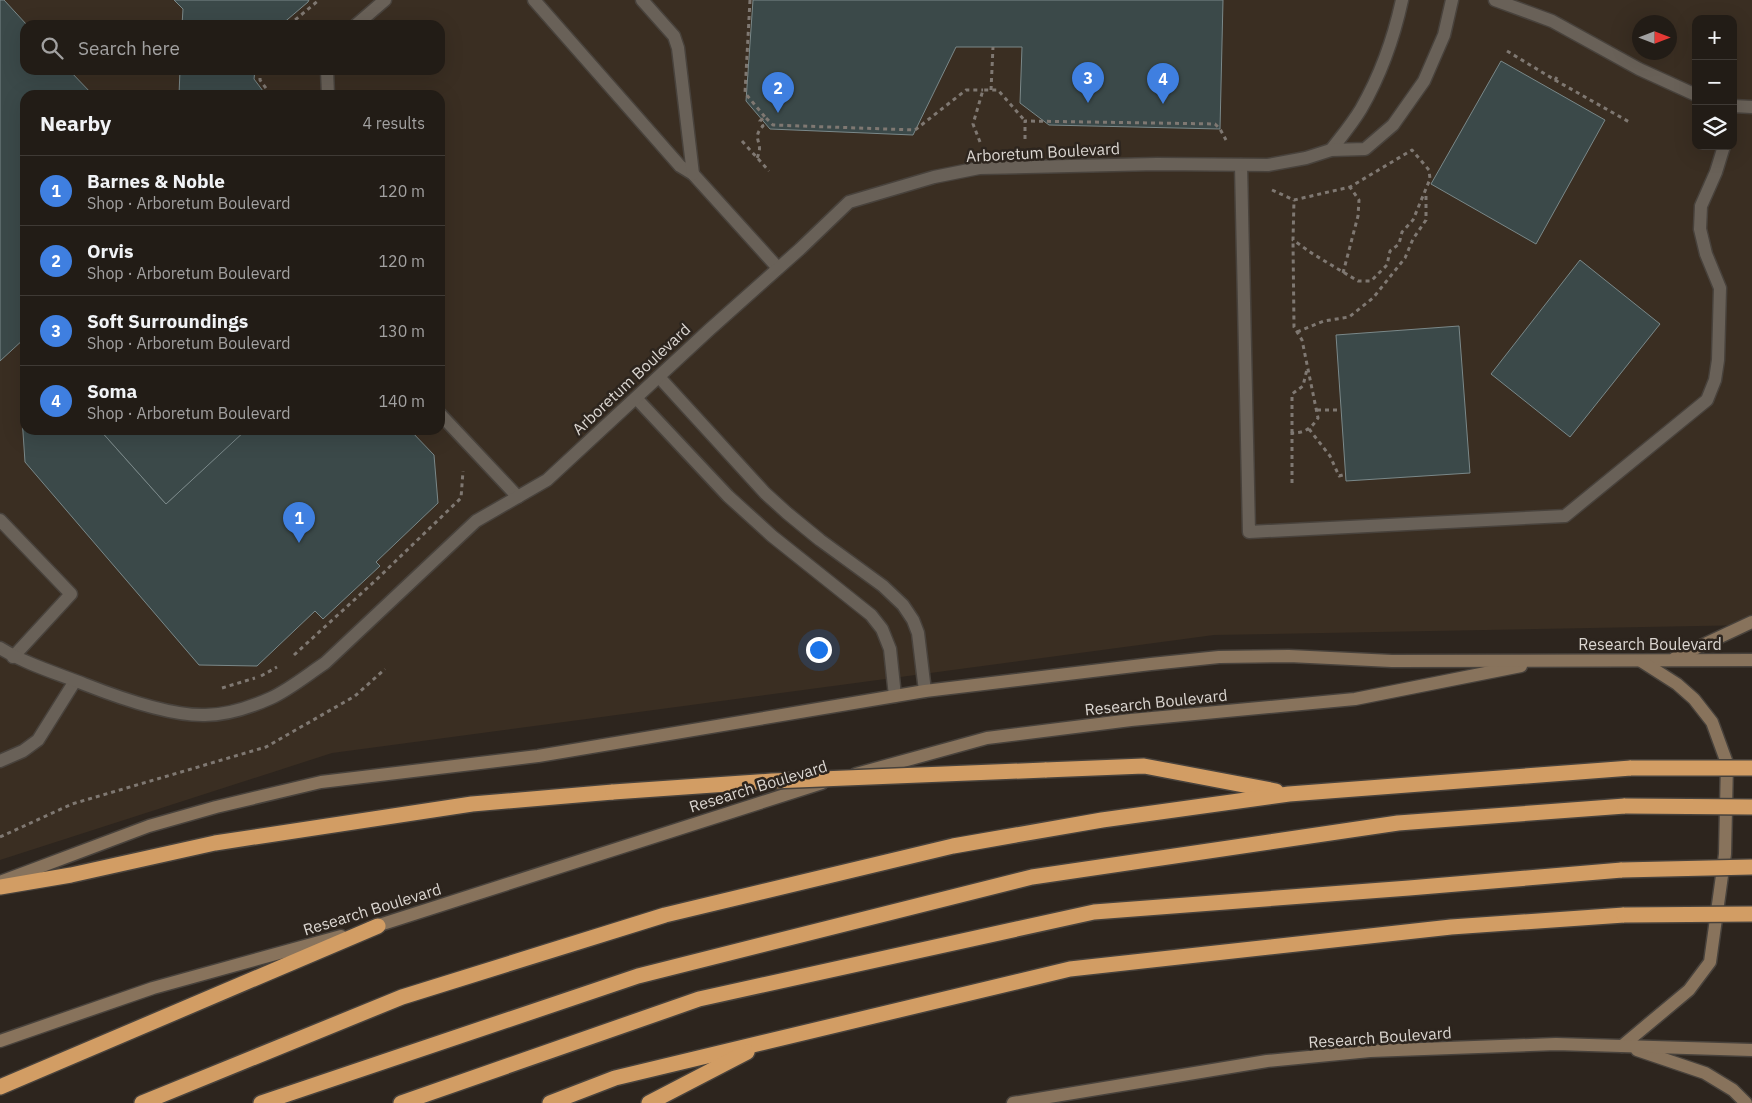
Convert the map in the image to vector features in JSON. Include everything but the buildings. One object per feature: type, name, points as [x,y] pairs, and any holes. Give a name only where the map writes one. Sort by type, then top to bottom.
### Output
[{"type":"highway","points":[[0,887],[71,875],[215,843],[472,804],[613,792],[772,781],[1144,766],[1290,794]]},
{"type":"highway","points":[[142,1103],[402,997],[664,915],[953,846],[1102,820],[1290,794],[1631,768],[1752,768]]},
{"type":"highway","points":[[261,1103],[638,976],[1032,876],[1398,823],[1625,806],[1752,807]]},
{"type":"highway","points":[[401,1103],[699,998],[1094,912],[1622,870],[1752,867]]},
{"type":"highway","points":[[550,1103],[615,1078],[1070,969],[1451,927],[1624,915],[1752,914]]},
{"type":"highway","points":[[0,1087],[378,926]]},
{"type":"highway","points":[[649,1103],[770,1040]]},
{"type":"main road","points":[[1670,660],[1752,622]]},
{"type":"main road","name":"Research Boulevard","points":[[0,882],[149,826],[216,807],[320,782],[538,756],[925,691],[1141,665],[1219,658],[1289,656],[1392,661],[1752,660]]},
{"type":"main road","name":"Research Boulevard","points":[[0,1041],[153,988],[378,926],[804,788],[987,738],[1131,720],[1354,700],[1548,660]]},
{"type":"main road","points":[[1622,1046],[1689,990],[1710,962],[1725,854],[1727,763],[1712,722],[1694,699],[1677,684],[1640,660]]},
{"type":"main road","name":"Research Boulevard","points":[[1013,1103],[1267,1062],[1370,1051],[1556,1044],[1752,1050]]},
{"type":"main road","points":[[1622,1046],[1705,1073],[1733,1090],[1746,1103]]},
{"type":"street","points":[[362,20],[385,0]]},
{"type":"street","points":[[534,0],[680,166],[693,174],[778,268]]},
{"type":"street","points":[[642,0],[674,36],[678,48],[693,174]]},
{"type":"street","points":[[1331,150],[1361,110],[1383,63],[1398,19],[1402,0]]},
{"type":"street","name":"Arboretum Boulevard","points":[[0,648],[13,657],[75,681],[171,712],[205,715],[237,710],[271,698],[297,683],[325,663],[476,521],[546,480],[849,202],[934,177],[988,168],[1157,164],[1268,165],[1306,158],[1331,150],[1365,148],[1393,125],[1424,81],[1444,35],[1452,0]]},
{"type":"street","points":[[1495,0],[1552,21],[1639,69],[1692,93]]},
{"type":"street","points":[[327,75],[328,90]]},
{"type":"street","points":[[1737,106],[1752,107]]},
{"type":"street","points":[[1241,165],[1249,532],[1565,516],[1707,400],[1715,380],[1718,360],[1720,288],[1706,254],[1700,229],[1701,206],[1716,172],[1723,150]]},
{"type":"street","points":[[659,377],[780,506],[820,540],[883,586],[903,605],[913,620],[918,633],[925,691]]},
{"type":"street","points":[[636,398],[728,496],[772,536],[871,615],[882,630],[890,649],[895,696]]},
{"type":"street","points":[[445,419],[518,497]]},
{"type":"street","points":[[0,520],[71,594],[13,657]]},
{"type":"street","points":[[0,761],[23,751],[38,740],[75,681]]},
{"type":"path","points":[[295,20],[319,0]]},
{"type":"path","points":[[750,0],[745,93],[773,125],[915,130],[966,90],[998,90],[1025,120],[1025,139]]},
{"type":"path","points":[[991,90],[993,47]]},
{"type":"path","points":[[1507,52],[1556,78],[1631,123]]},
{"type":"path","points":[[260,75],[260,80],[267,90]]},
{"type":"path","points":[[980,142],[973,124],[983,90]]},
{"type":"path","points":[[757,158],[760,152],[760,144],[757,132],[763,126],[760,121],[765,117]]},
{"type":"path","points":[[1025,120],[1215,124],[1226,140]]},
{"type":"path","points":[[742,141],[770,171]]},
{"type":"path","points":[[1272,190],[1294,200],[1350,187],[1412,150],[1429,170],[1430,179],[1412,220],[1402,232],[1399,244],[1390,251],[1387,265],[1371,281],[1358,282],[1294,240]]},
{"type":"path","points":[[1343,273],[1358,216],[1358,200],[1350,187]]},
{"type":"path","points":[[1296,332],[1324,321],[1349,317],[1373,298],[1406,258],[1412,240],[1426,220],[1426,189]]},
{"type":"path","points":[[1292,433],[1301,433],[1309,429],[1318,418],[1302,340],[1294,327],[1294,200]]},
{"type":"path","points":[[1292,483],[1292,394],[1302,386],[1308,368]]},
{"type":"path","points":[[1317,410],[1341,410]]},
{"type":"path","points":[[1309,429],[1330,456],[1339,476],[1346,474]]},
{"type":"path","points":[[293,657],[461,498],[463,464]]},
{"type":"path","points":[[222,688],[260,677],[281,664]]},
{"type":"path","points":[[0,837],[72,804],[266,747],[355,696],[385,669]]},
{"type":"shaded area","points":[[0,0],[1752,0],[1752,625],[1214,635],[332,753],[0,860]]},
{"type":"place","name":"Soft Surroundings","points":[[1088,103]]},
{"type":"place","name":"Soma","points":[[1163,104]]},
{"type":"place","name":"Orvis","points":[[778,113]]},
{"type":"place","name":"Barnes & Noble","points":[[299,543]]}]
